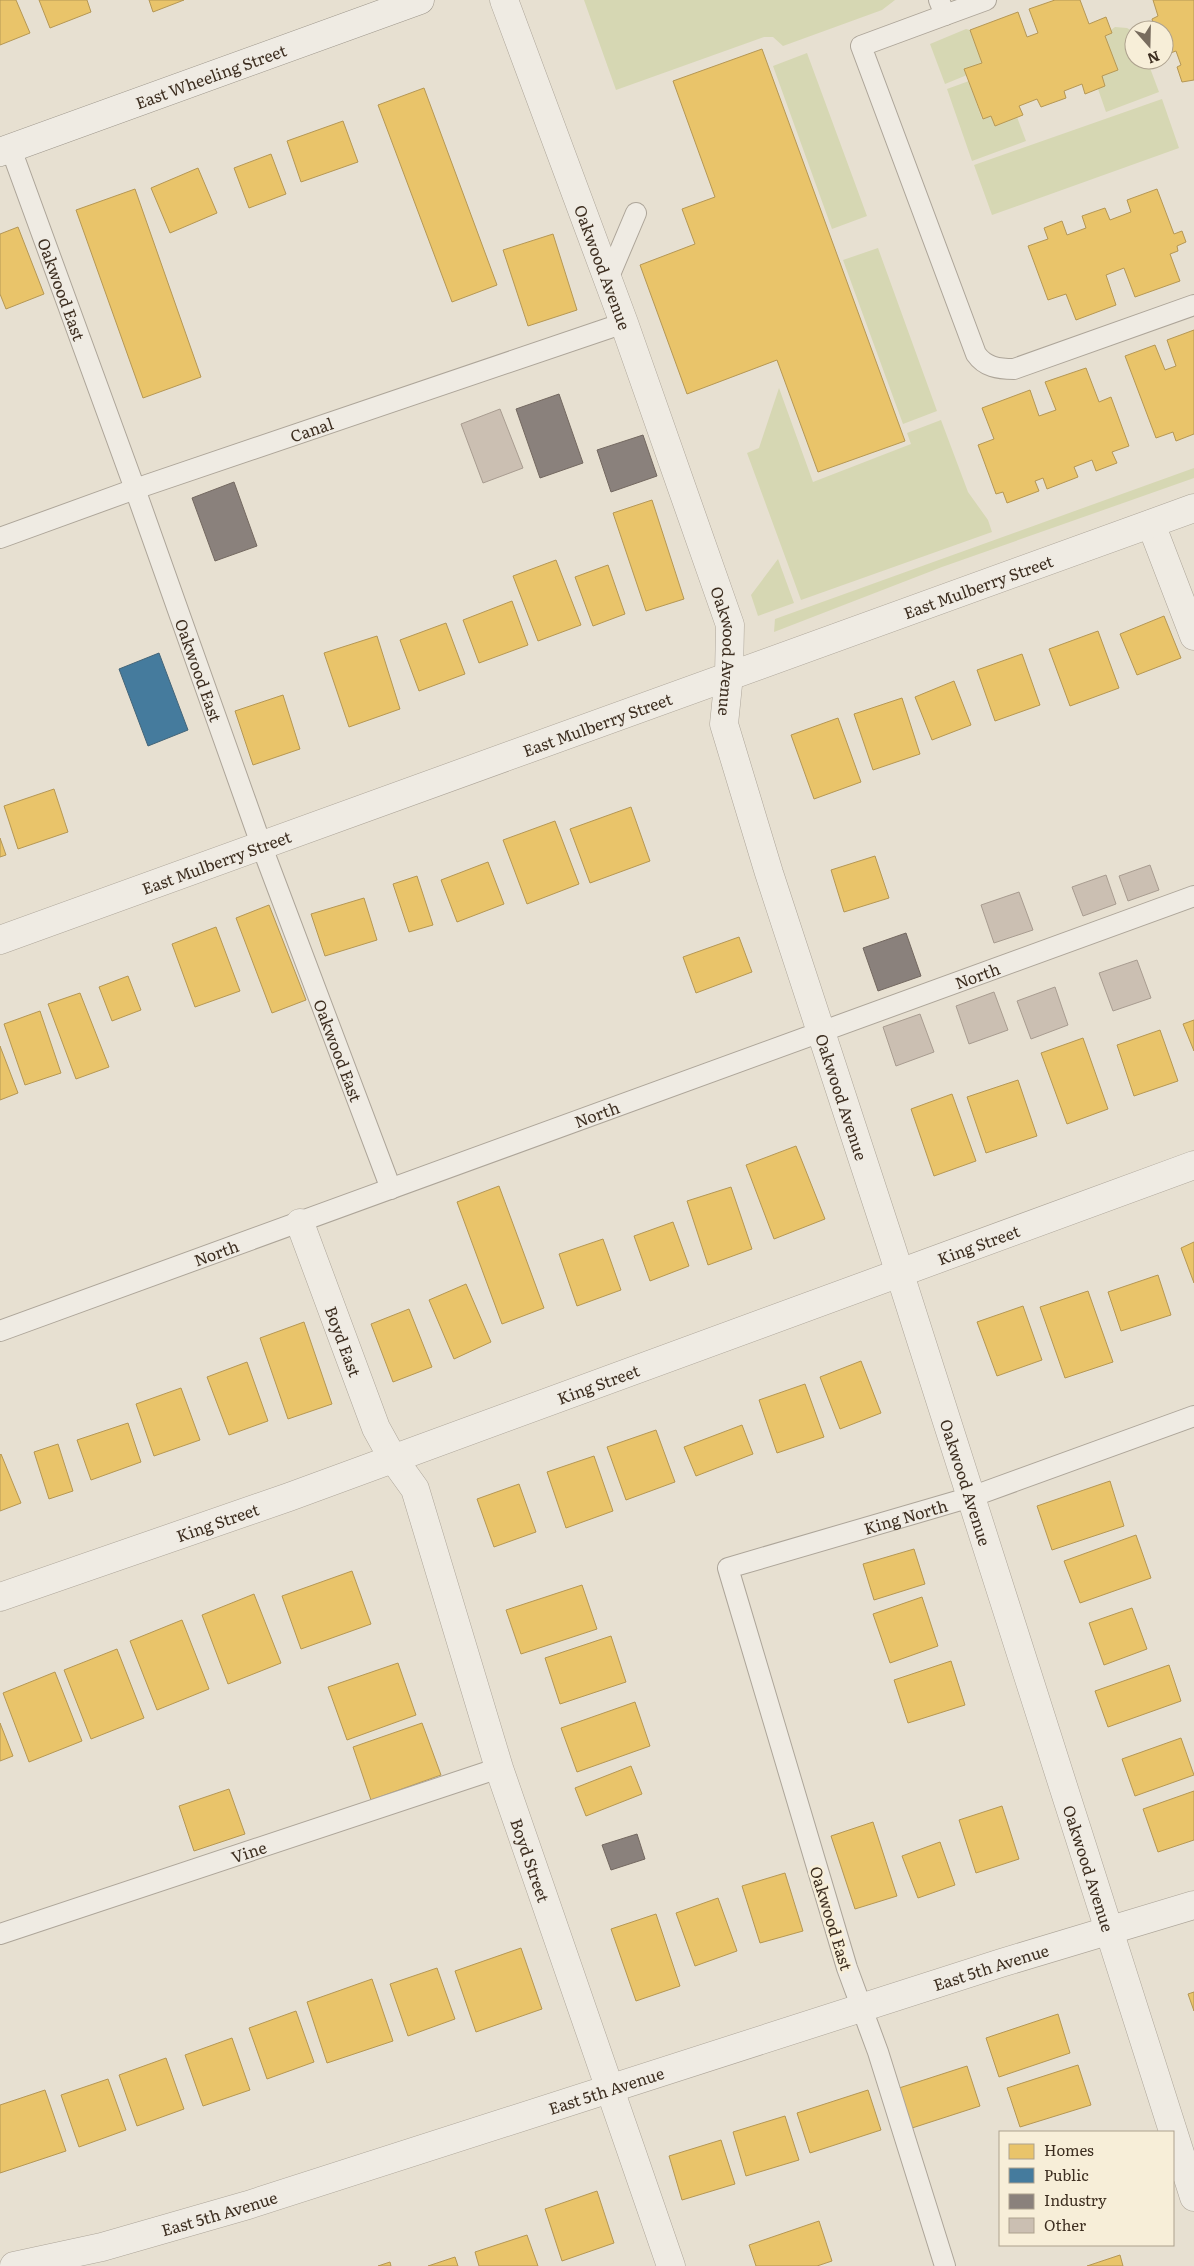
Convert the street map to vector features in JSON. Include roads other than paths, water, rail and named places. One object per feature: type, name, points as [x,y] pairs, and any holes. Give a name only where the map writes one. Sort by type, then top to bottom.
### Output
[{"type":"street","name":"East Wheeling Street","points":[[5,150],[420,0]]},
{"type":"street","name":"Oakwood Avenue","points":[[504,0],[624,322],[730,625],[729,676],[724,724],[769,873],[900,1274],[1173,2131]]},
{"type":"street","name":"East Mulberry Street","points":[[0,940],[262,847],[1194,508]]},
{"type":"street","points":[[1151,524],[1194,636]]},
{"type":"street","name":"King Street","points":[[0,1597],[289,1496],[1194,1165]]},
{"type":"street","name":"Boyd East","points":[[300,1223],[376,1428],[392,1457]]},
{"type":"street","name":"Boyd Street","points":[[392,1457],[415,1489],[499,1768],[671,2266]]},
{"type":"street","name":"East 5th Avenue","points":[[14,2266],[102,2247],[248,2205],[1001,1963],[1194,1905]]},
{"type":"street","name":"Oakwood Avenue","points":[[1174,2135],[1194,2197]]},
{"type":"lane","points":[[986,0],[942,7],[861,46],[972,346],[982,362],[1002,369],[1014,369],[1194,305]]},
{"type":"lane","name":"Oakwood East","points":[[5,150],[135,489],[262,847],[391,1189]]},
{"type":"lane","points":[[608,279],[636,213]]},
{"type":"lane","name":"Canal","points":[[0,538],[135,489],[624,322]]},
{"type":"lane","name":"North","points":[[0,1331],[1194,896]]},
{"type":"lane","name":"King North","points":[[728,1568],[970,1496],[1194,1416]]},
{"type":"lane","name":"Oakwood East","points":[[728,1568],[847,1968],[878,2052],[944,2266]]},
{"type":"lane","name":"Vine","points":[[0,1934],[499,1768]]}]
